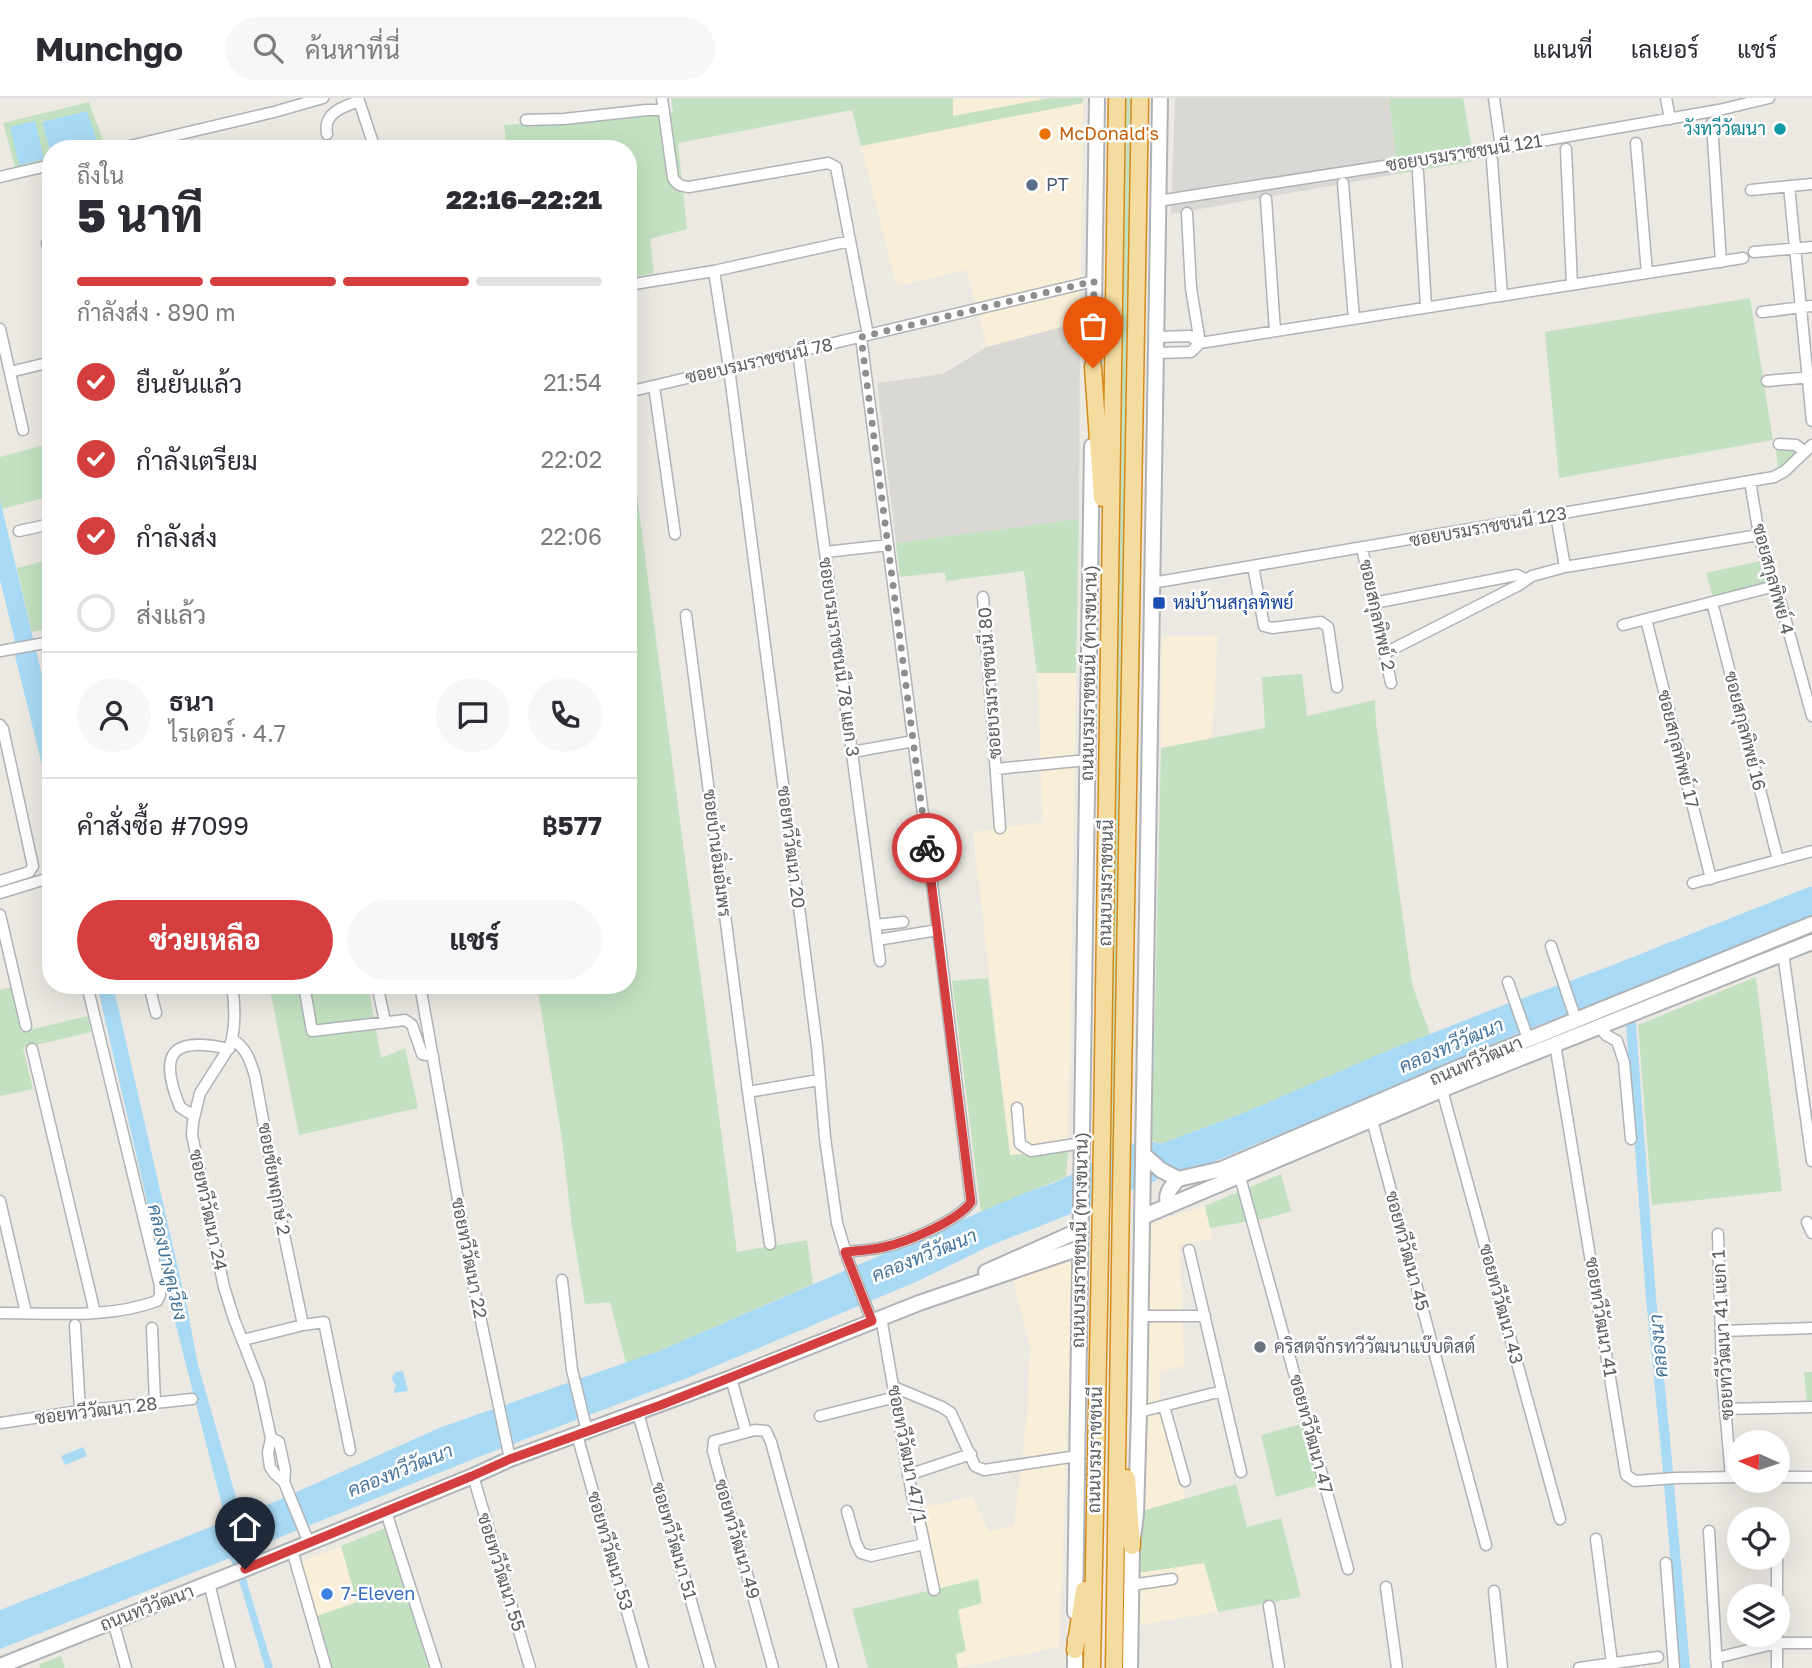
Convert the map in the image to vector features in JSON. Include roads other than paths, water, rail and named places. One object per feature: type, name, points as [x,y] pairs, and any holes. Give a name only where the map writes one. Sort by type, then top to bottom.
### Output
[{"type":"highway","name":"ถนนบรมราชชนนี","points":[[1092,1668],[1118,98]]},
{"type":"highway","name":"ถนนบรมราชชนนี","points":[[1114,1668],[1140,98]]},
{"type":"highway","points":[[1093,368],[1110,595]]},
{"type":"highway","points":[[1119,1375],[1132,1546]]},
{"type":"highway","points":[[1075,1650],[1093,1533]]},
{"type":"main road","name":"ถนนบรมราชชนนี (ทางขนาน)","points":[[1075,1668],[1097,98]]},
{"type":"main road","points":[[1130,1668],[1144,1155],[1160,98]]},
{"type":"main road","name":"ถนนทวีวัฒนา","points":[[1178,1179],[1222,1169],[1526,1035],[1812,923]]},
{"type":"main road","name":"ถนนทวีวัฒนา","points":[[1142,1217],[1442,1090],[1812,942]]},
{"type":"main road","points":[[1144,1155],[1161,1170],[1178,1179],[1169,1191],[1169,1206]]},
{"type":"main road","name":"ถนนทวีวัฒนา","points":[[919,1303],[1080,1230]]},
{"type":"main road","name":"ถนนทวีวัฒนา","points":[[0,1665],[472,1476],[508,1452],[638,1413],[919,1303],[1080,1248]]},
{"type":"street","points":[[155,140],[323,98]]},
{"type":"street","points":[[662,98],[673,178],[676,183],[689,187],[828,163],[835,167],[849,241],[864,336],[971,1202],[966,1210],[954,1219],[904,1241],[846,1256]]},
{"type":"street","points":[[1494,98],[1501,148]]},
{"type":"street","points":[[1666,98],[1670,119]]},
{"type":"street","name":"ซอยบรมราชชนนี 121","points":[[1158,201],[1501,148],[1719,110],[1769,98]]},
{"type":"street","points":[[327,134],[325,125],[328,118],[342,107],[358,100],[372,140]]},
{"type":"street","points":[[526,120],[664,110]]},
{"type":"street","points":[[1712,124],[1721,262]]},
{"type":"street","points":[[1636,143],[1647,273]]},
{"type":"street","points":[[1566,149],[1572,285]]},
{"type":"street","points":[[1492,160],[1502,296]]},
{"type":"street","points":[[0,177],[42,167]]},
{"type":"street","points":[[1418,172],[1426,307]]},
{"type":"street","points":[[1343,183],[1354,318]]},
{"type":"street","points":[[1751,190],[1812,184]]},
{"type":"street","points":[[1789,186],[1796,249],[1807,307],[1812,421]]},
{"type":"street","points":[[1266,199],[1275,331]]},
{"type":"street","points":[[1187,213],[1191,288],[1199,343]]},
{"type":"street","points":[[637,284],[714,271],[849,241]]},
{"type":"street","points":[[1754,252],[1812,247]]},
{"type":"street","points":[[1156,353],[1191,352],[1199,343],[1743,258]]},
{"type":"street","name":"ซอยทวีวัฒนา 20","points":[[714,271],[729,368],[813,1018],[837,1223],[846,1256],[865,1302],[877,1319]]},
{"type":"street","name":"ซอยบรมราชชนนี 78","points":[[637,390],[1094,281]]},
{"type":"street","points":[[1762,312],[1807,307]]},
{"type":"street","points":[[0,329],[23,430]]},
{"type":"street","points":[[1156,337],[1190,337],[1199,343]]},
{"type":"street","name":"ซอยบรมราชชนนี 78 แยก 3","points":[[798,352],[880,961]]},
{"type":"street","points":[[10,372],[42,364]]},
{"type":"street","points":[[1767,381],[1810,377]]},
{"type":"street","points":[[654,386],[675,534]]},
{"type":"street","points":[[1779,444],[1809,449]]},
{"type":"street","name":"ซอยบรมราชชนนี 123","points":[[1152,583],[1780,475],[1809,449]]},
{"type":"street","name":"ซอยสกุลทิพย์ 4","points":[[1750,481],[1759,535],[1812,716]]},
{"type":"street","points":[[1556,515],[1565,567]]},
{"type":"street","points":[[19,531],[42,526]]},
{"type":"street","points":[[1385,653],[1519,585],[1525,579],[1565,567],[1759,535]]},
{"type":"street","points":[[825,552],[888,545]]},
{"type":"street","name":"ซอยสกุลทิพย์ 2","points":[[1362,548],[1391,683]]},
{"type":"street","points":[[1253,566],[1264,626],[1272,628],[1321,622],[1328,627],[1337,687]]},
{"type":"street","points":[[1374,603],[1517,575],[1525,579]]},
{"type":"street","points":[[1623,625],[1775,586]]},
{"type":"street","name":"ซอยบรมราชชนนี 80","points":[[983,597],[1000,828]]},
{"type":"street","name":"ซอยสกุลทิพย์ 16","points":[[1712,602],[1778,860]]},
{"type":"street","name":"ซอยบ้านอิ่มอัมพร","points":[[686,615],[770,1244]]},
{"type":"street","name":"ซอยสกุลทิพย์ 17","points":[[1646,618],[1711,879]]},
{"type":"street","points":[[0,651],[42,644]]},
{"type":"street","points":[[0,725],[33,866],[31,872],[0,881]]},
{"type":"street","points":[[852,752],[914,741]]},
{"type":"street","name":"ซอยบรมราชชนนี 80","points":[[996,769],[1087,760]]},
{"type":"street","points":[[1693,883],[1812,851]]},
{"type":"street","points":[[0,893],[42,880]]},
{"type":"street","points":[[0,915],[26,1026]]},
{"type":"street","points":[[875,925],[903,922]]},
{"type":"street","points":[[877,940],[938,930]]},
{"type":"street","points":[[1551,946],[1574,1015]]},
{"type":"street","points":[[1783,954],[1812,1161]]},
{"type":"street","points":[[1508,982],[1526,1035]]},
{"type":"street","points":[[0,1313],[95,1313],[141,1307],[157,1301],[160,1295],[88,994]]},
{"type":"street","points":[[151,994],[156,1013]]},
{"type":"street","points":[[194,1116],[180,1107],[170,1072],[170,1060],[184,1045],[231,1044],[233,994]]},
{"type":"street","points":[[306,994],[312,1031],[405,1020],[410,1022],[422,1054],[433,1056]]},
{"type":"street","points":[[379,994],[385,1021]]},
{"type":"street","name":"ซอยทวีวัฒนา 22","points":[[422,994],[471,1273],[508,1452]]},
{"type":"street","points":[[1599,1027],[1617,1041],[1625,1062],[1631,1139]]},
{"type":"street","name":"ซอยทวีวัฒนา 24","points":[[231,1044],[200,1093],[194,1116],[194,1149],[225,1287],[259,1384],[271,1438],[279,1442],[286,1487],[309,1543]]},
{"type":"street","name":"ซอยชัยพฤกษ์ 2","points":[[231,1044],[246,1050],[255,1076],[303,1325]]},
{"type":"street","name":"ซอยทวีวัฒนา 41","points":[[1555,1044],[1626,1475],[1635,1481],[1727,1477]]},
{"type":"street","points":[[32,1049],[95,1313]]},
{"type":"street","points":[[748,1092],[820,1080]]},
{"type":"street","name":"ซอยทวีวัฒนา 43","points":[[1442,1090],[1560,1519]]},
{"type":"street","points":[[1017,1108],[1020,1144],[1031,1151],[1082,1150]]},
{"type":"street","name":"ซอยทวีวัฒนา 45","points":[[1372,1120],[1486,1545]]},
{"type":"street","name":"ซอยทวีวัฒนา 47","points":[[1240,1177],[1348,1569]]},
{"type":"street","points":[[0,1201],[26,1313]]},
{"type":"street","points":[[1807,1222],[1812,1233]]},
{"type":"street","name":"ซอยทวีวัฒนา 41 แยก 1","points":[[1718,1234],[1722,1373],[1729,1430]]},
{"type":"street","points":[[1189,1250],[1241,1472]]},
{"type":"street","name":"ซอยทวีวัฒนา 53","points":[[562,1280],[572,1370],[583,1428],[643,1668]]},
{"type":"street","points":[[1140,1316],[1205,1316]]},
{"type":"street","name":"ซอยทวีวัฒนา 47/1","points":[[877,1319],[895,1392],[908,1475],[934,1590]]},
{"type":"street","points":[[243,1340],[324,1322],[351,1450]]},
{"type":"street","points":[[75,1325],[80,1411]]},
{"type":"street","points":[[152,1328],[155,1403]]},
{"type":"street","points":[[1722,1332],[1812,1328]]},
{"type":"street","points":[[731,1378],[746,1432],[766,1431],[771,1443],[833,1668]]},
{"type":"street","points":[[1139,1412],[1222,1391]]},
{"type":"street","points":[[820,1416],[895,1392],[942,1407],[951,1413],[975,1466],[984,1470],[1076,1456]]},
{"type":"street","name":"ซอยทวีวัฒนา 28","points":[[0,1423],[192,1399]]},
{"type":"street","points":[[1164,1406],[1185,1481]]},
{"type":"street","points":[[1726,1409],[1812,1407]]},
{"type":"street","name":"ซอยทวีวัฒนา 51","points":[[638,1413],[710,1668]]},
{"type":"street","name":"ซอยทวีวัฒนา 49","points":[[746,1432],[714,1441],[713,1451],[773,1668]]},
{"type":"street","points":[[908,1475],[971,1454]]},
{"type":"street","name":"ซอยทวีวัฒนา 55","points":[[472,1476],[530,1668]]},
{"type":"street","points":[[1790,1477],[1812,1477]]},
{"type":"street","points":[[847,1511],[861,1553],[871,1556],[924,1544]]},
{"type":"street","points":[[386,1512],[436,1668]]},
{"type":"street","points":[[1709,1531],[1717,1663],[1757,1647]]},
{"type":"street","points":[[1597,1539],[1612,1662]]},
{"type":"street","points":[[292,1550],[326,1668]]},
{"type":"street","points":[[1666,1563],[1674,1668]]},
{"type":"street","points":[[1131,1585],[1172,1579]]},
{"type":"street","points":[[209,1583],[230,1668]]},
{"type":"street","points":[[1386,1587],[1397,1668]]},
{"type":"street","points":[[1494,1591],[1502,1668]]},
{"type":"street","points":[[1269,1605],[1279,1668]]},
{"type":"street","points":[[113,1621],[126,1668]]},
{"type":"street","points":[[1790,1640],[1812,1643]]},
{"type":"street","points":[[1777,1647],[1777,1668]]},
{"type":"street","points":[[1578,1668],[1658,1657]]},
{"type":"water","points":[[87,111],[97,140],[47,140],[42,122]]},
{"type":"water","points":[[35,121],[42,159],[19,165],[10,127]]},
{"type":"water","points":[[0,500],[42,675],[42,765],[15,656],[14,637],[0,580]]},
{"type":"water","points":[[1812,887],[1812,917],[1519,1033],[1204,1166],[1187,1171],[1172,1169],[1155,1181],[994,1244],[918,1281],[687,1378],[481,1456],[241,1553],[248,1586],[273,1668],[265,1668],[230,1558],[0,1649],[0,1610],[226,1521],[174,1318],[99,994],[115,994],[198,1365],[243,1514],[439,1428],[659,1351],[1022,1194],[1063,1179],[1113,1151],[1138,1143],[1160,1144],[1246,1112],[1387,1051]]},
{"type":"water","points":[[403,1371],[408,1391],[395,1393],[396,1385],[392,1377],[396,1372]]},
{"type":"water","points":[[83,1447],[87,1456],[65,1465],[61,1456]]},
{"type":"waterway","name":"คลองนา","points":[[1631,1024],[1651,1298],[1685,1668]]},
{"type":"place","name":"วังทวีวัฒนา","points":[[1780,129]]},
{"type":"place","name":"McDonald's","points":[[1045,134]]},
{"type":"place","name":"PT","points":[[1032,185]]},
{"type":"place","name":"หม่บ้านสกุลทิพย์","points":[[1159,603]]},
{"type":"place","name":"คริสตจักรทวีวัฒนาแบ๊บติสต์","points":[[1260,1347]]},
{"type":"place","name":"7-Eleven","points":[[327,1594]]},
{"type":"water label","name":"คลองทวีวัฒนา","points":[[1451,1045]]},
{"type":"water label","name":"คลองทวีวัฒนา","points":[[924,1255]]},
{"type":"water label","name":"คลองบางคูเวียง","points":[[168,1262]]},
{"type":"water label","name":"คลองทวีวัฒนา","points":[[400,1470]]}]
